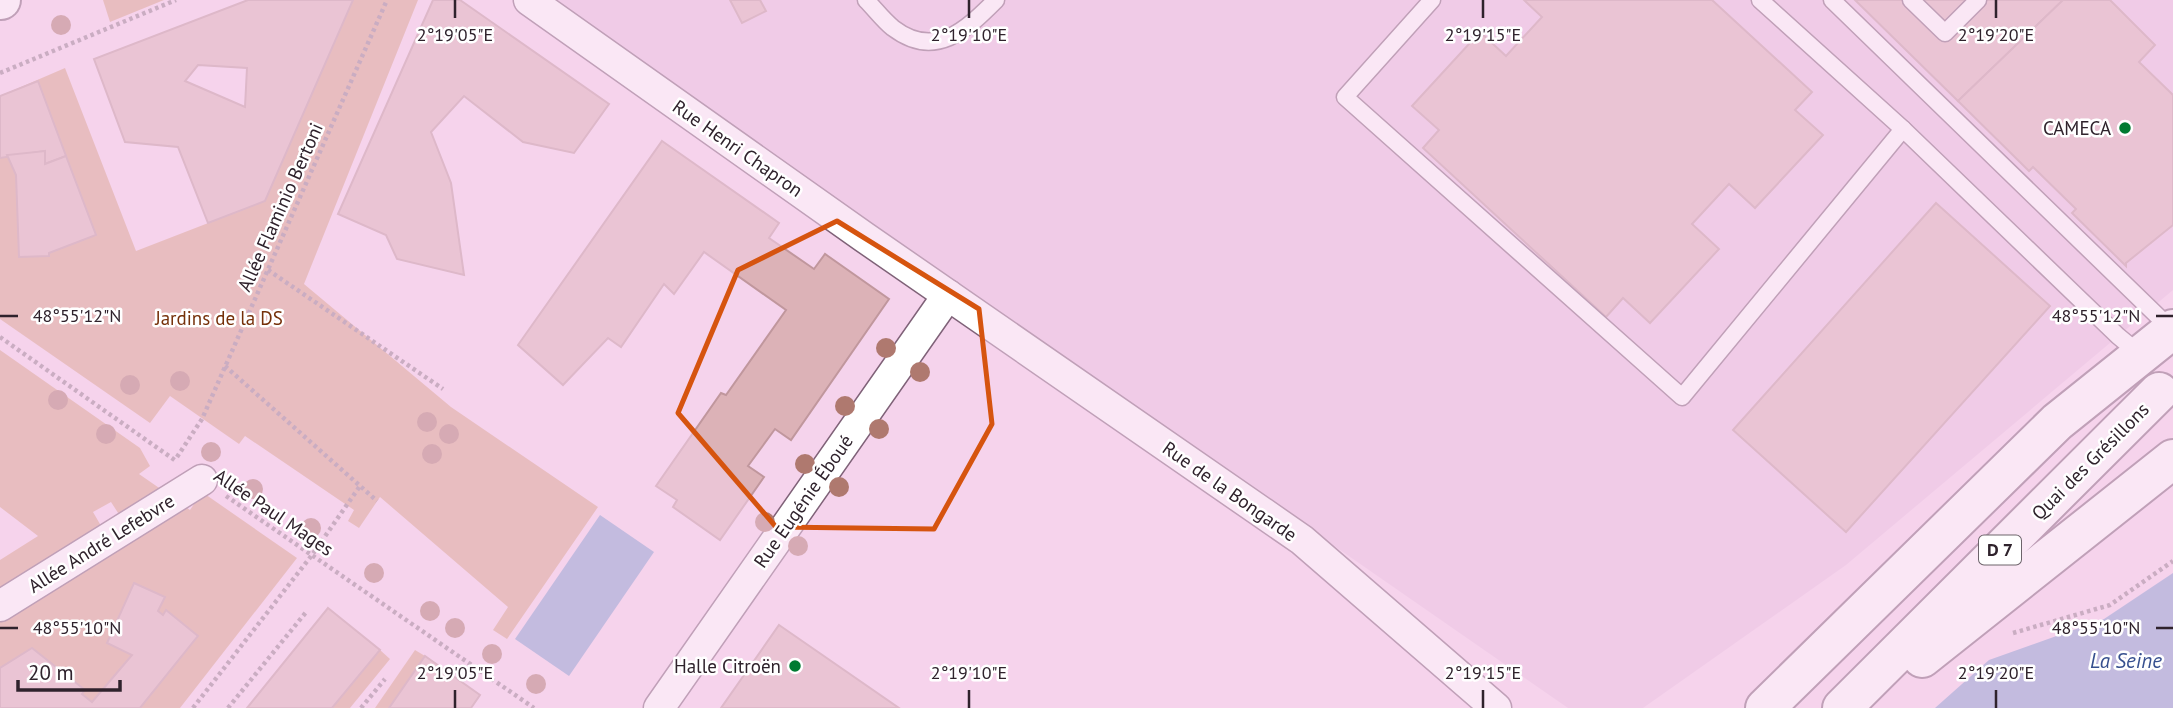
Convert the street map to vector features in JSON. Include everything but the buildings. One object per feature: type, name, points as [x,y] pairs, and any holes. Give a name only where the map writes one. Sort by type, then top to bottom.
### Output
[{"type":"main road","points":[[1765,708],[2057,422],[2173,329]]},
{"type":"main road","name":"Quai des Grésillons","points":[[1837,637],[2166,387]]},
{"type":"main road","name":"Quai des Grésillons","points":[[1842,708],[2166,387]]},
{"type":"main road","name":"D 7","points":[[1859,708],[2173,459]]},
{"type":"street","name":"Rue Henri Chapron","points":[[529,0],[948,295]]},
{"type":"street","name":"Rue Eugénie Éboué","points":[[659,708],[948,295]]},
{"type":"street","name":"Rue de la Bongarde","points":[[948,295],[1302,540],[1496,708]]},
{"type":"street","name":"Allée André Lefebvre","points":[[0,606],[202,480]]},
{"type":"lane","points":[[866,0],[892,27],[913,40],[936,42],[956,36],[996,0]]},
{"type":"lane","points":[[1433,0],[1345,97],[1682,397],[1903,129]]},
{"type":"lane","points":[[1760,0],[1903,129],[2118,337],[2141,355]]},
{"type":"lane","points":[[1832,0],[2173,329]]},
{"type":"lane","points":[[1911,0],[1945,33],[1978,0]]},
{"type":"path","points":[[0,73],[176,0]]},
{"type":"path","name":"Allée Flaminio Bertoni","points":[[175,460],[202,419],[387,0]]},
{"type":"path","points":[[268,270],[443,389]]},
{"type":"path","name":"Allée Paul Mages","points":[[0,337],[202,480],[534,708]]},
{"type":"path","points":[[225,366],[377,501]]},
{"type":"path","points":[[193,708],[312,555],[360,486]]},
{"type":"path","points":[[2012,633],[2110,605],[2173,561]]},
{"type":"path","points":[[228,708],[307,611]]},
{"type":"path","points":[[361,708],[385,679]]},
{"type":"highlighted area","points":[[837,221],[979,309],[992,424],[934,529],[776,527],[678,413],[738,270]]},
{"type":"shaded area","points":[[547,0],[2173,0],[2173,290],[1846,565],[1643,708],[1568,708]]},
{"type":"green space","points":[[103,0],[164,0],[110,22]]},
{"type":"green space","name":"Jardins de la DS","points":[[353,0],[418,0],[304,284],[451,407],[598,507],[507,639],[493,630],[508,607],[380,497],[359,528],[348,521],[354,510],[245,436],[239,444],[170,396],[150,423],[0,319],[0,96],[65,68],[136,251],[265,201]]},
{"type":"green space","points":[[0,350],[140,448],[150,466],[139,474],[165,492],[122,519],[111,502],[93,512],[104,531],[0,596],[0,560],[38,536],[0,507]]},
{"type":"green space","points":[[202,492],[297,558],[180,708],[0,708],[0,614],[178,501],[190,510]]},
{"type":"green space","points":[[380,650],[390,659],[350,708],[332,708]]},
{"type":"green space","points":[[415,650],[425,656],[389,708],[375,708]]},
{"type":"water","points":[[600,515],[654,552],[569,676],[515,639]]},
{"type":"water","name":"La Seine","points":[[2173,573],[2173,708],[1935,708],[1989,660],[2104,619]]},
{"type":"place","name":"CAMECA","points":[[2125,128]]},
{"type":"place","name":"Halle Citroën","points":[[795,666]]}]
